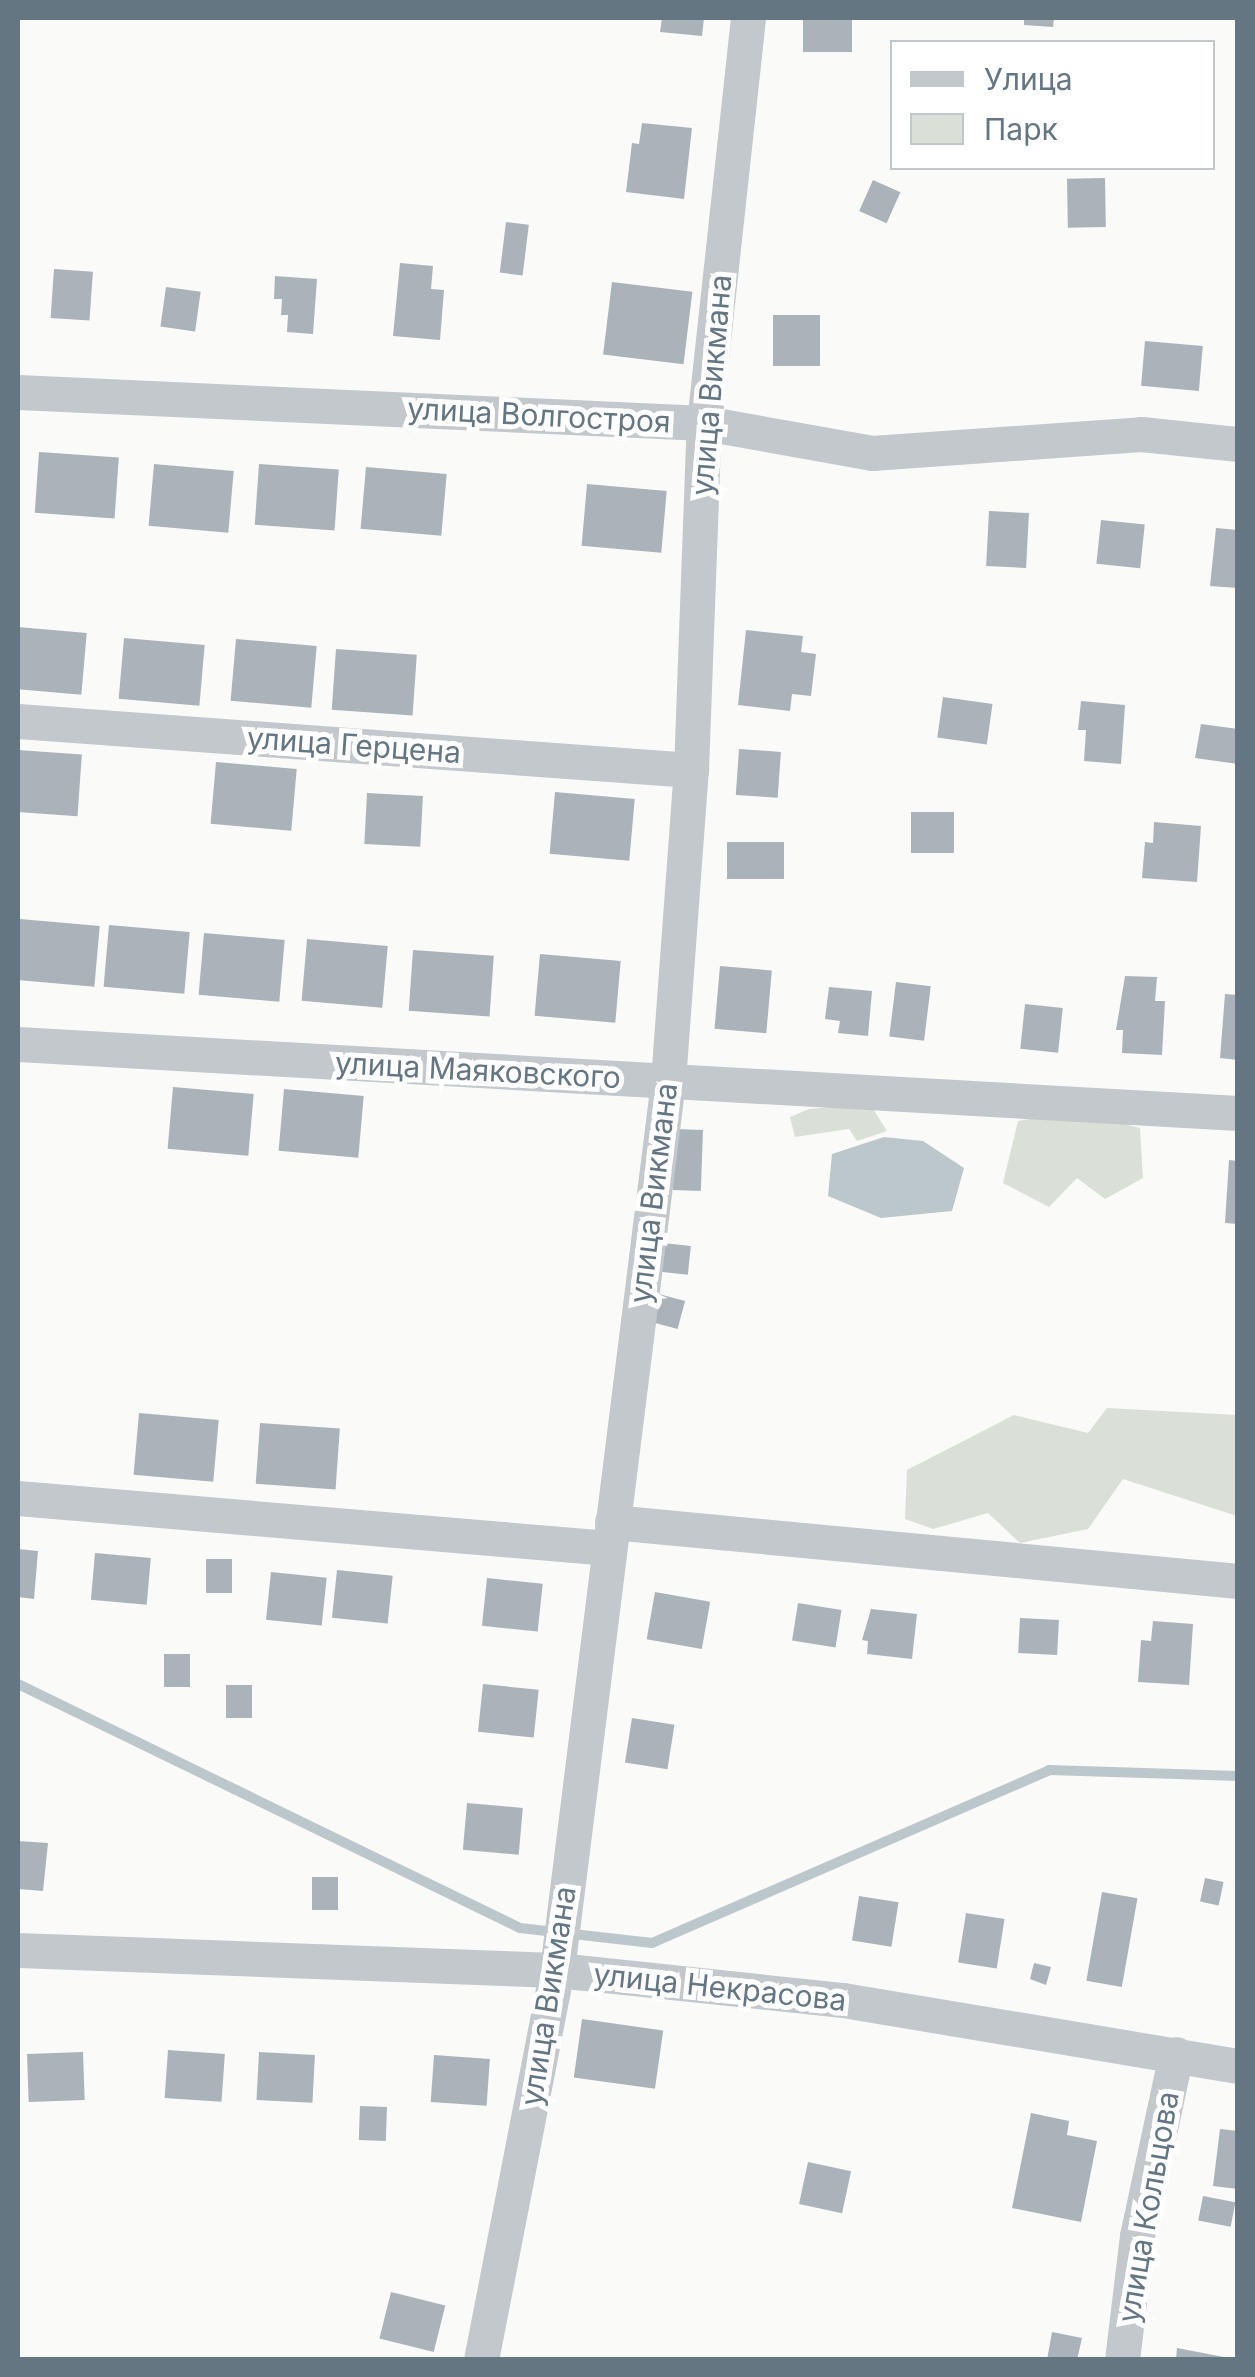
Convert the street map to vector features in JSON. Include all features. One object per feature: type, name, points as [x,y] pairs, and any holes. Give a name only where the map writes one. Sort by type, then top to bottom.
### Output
[{"type":"street","name":"улица Викмана","points":[[480,2360],[556,1970],[668,1081],[691,770],[704,423],[748,18]]},
{"type":"street","name":"улица Волгостроя","points":[[18,392],[704,423],[872,453],[1141,434],[1238,444]]},
{"type":"street","name":"улица Герцена","points":[[18,721],[691,770]]},
{"type":"street","name":"улица Маяковского","points":[[18,1044],[1238,1113]]},
{"type":"street","points":[[18,1498],[611,1535],[1238,1581]]},
{"type":"street","name":"улица Некрасова","points":[[18,1950],[556,1970],[843,2000],[1238,2066]]},
{"type":"street","name":"улица Кольцова","points":[[1122,2360],[1137,2236],[1176,2054]]},
{"type":"green space","points":[[870,1104],[887,1131],[857,1141],[849,1129],[795,1137],[790,1117],[809,1109]]},
{"type":"green space","points":[[1076,1111],[1140,1128],[1143,1178],[1105,1199],[1077,1178],[1049,1207],[1003,1183],[1018,1121]]},
{"type":"green space","points":[[1107,1408],[1237,1415],[1237,1516],[1123,1479],[1088,1529],[1020,1543],[988,1513],[933,1529],[905,1519],[907,1470],[1014,1415],[1088,1433]]},
{"type":"shaded area","points":[[884,1137],[923,1141],[964,1168],[952,1211],[881,1218],[828,1196],[832,1154]]},
{"type":"building","points":[[662,18],[704,18],[702,36],[660,32]]},
{"type":"building","points":[[803,18],[852,18],[852,52],[803,52]]},
{"type":"building","points":[[1024,18],[1054,18],[1053,27],[1024,25]]},
{"type":"building","points":[[642,123],[692,128],[684,199],[626,192],[632,143],[639,144]]},
{"type":"building","points":[[1105,178],[1106,227],[1068,228],[1067,179]]},
{"type":"building","points":[[873,180],[900,192],[887,223],[859,211]]},
{"type":"building","points":[[506,222],[529,225],[523,275],[500,273]]},
{"type":"building","points":[[400,263],[433,266],[431,289],[444,290],[440,340],[393,336]]},
{"type":"building","points":[[54,269],[93,272],[89,321],[51,318]]},
{"type":"building","points":[[275,276],[317,279],[313,334],[287,332],[288,315],[281,315],[282,299],[274,299]]},
{"type":"building","points":[[612,282],[692,292],[683,364],[603,354]]},
{"type":"building","points":[[166,287],[201,292],[195,331],[160,327]]},
{"type":"building","points":[[773,315],[820,315],[820,366],[773,366]]},
{"type":"building","points":[[1145,341],[1203,346],[1199,391],[1141,386]]},
{"type":"building","points":[[39,452],[119,458],[115,518],[35,513]]},
{"type":"building","points":[[154,464],[234,471],[228,533],[149,526]]},
{"type":"building","points":[[259,464],[339,470],[335,530],[255,525]]},
{"type":"building","points":[[366,467],[447,474],[441,536],[361,529]]},
{"type":"building","points":[[587,484],[667,491],[661,553],[582,546]]},
{"type":"building","points":[[989,511],[1029,513],[1026,568],[986,566]]},
{"type":"building","points":[[1101,520],[1145,525],[1140,568],[1096,564]]},
{"type":"building","points":[[1216,528],[1238,530],[1238,588],[1210,586]]},
{"type":"building","points":[[18,627],[87,633],[81,695],[18,689]]},
{"type":"building","points":[[746,630],[803,636],[801,652],[816,654],[811,696],[792,694],[790,711],[738,705]]},
{"type":"building","points":[[124,638],[205,645],[199,706],[119,699]]},
{"type":"building","points":[[236,639],[317,646],[311,708],[231,701]]},
{"type":"building","points":[[336,649],[417,655],[413,716],[332,710]]},
{"type":"building","points":[[943,697],[993,704],[987,745],[937,738]]},
{"type":"building","points":[[1081,701],[1125,705],[1121,764],[1084,761],[1086,730],[1078,730]]},
{"type":"building","points":[[1201,724],[1238,729],[1238,764],[1195,758]]},
{"type":"building","points":[[739,749],[781,752],[778,798],[736,795]]},
{"type":"building","points":[[18,750],[82,754],[78,816],[18,812]]},
{"type":"building","points":[[216,762],[297,769],[291,831],[211,824]]},
{"type":"building","points":[[555,792],[635,799],[629,861],[550,854]]},
{"type":"building","points":[[367,793],[423,796],[420,847],[364,844]]},
{"type":"building","points":[[911,812],[954,812],[954,853],[911,853]]},
{"type":"building","points":[[1154,822],[1201,826],[1197,882],[1142,878],[1145,842],[1153,843]]},
{"type":"building","points":[[727,842],[784,842],[784,879],[727,879]]},
{"type":"building","points":[[20,919],[100,926],[94,987],[18,980]]},
{"type":"building","points":[[109,925],[190,932],[184,994],[104,987]]},
{"type":"building","points":[[204,933],[285,940],[279,1002],[199,995]]},
{"type":"building","points":[[307,939],[388,946],[382,1008],[302,1001]]},
{"type":"building","points":[[413,950],[494,956],[490,1017],[409,1011]]},
{"type":"building","points":[[540,954],[621,961],[615,1023],[535,1016]]},
{"type":"building","points":[[720,966],[772,971],[766,1033],[715,1029]]},
{"type":"building","points":[[1125,976],[1157,977],[1155,1001],[1165,1001],[1162,1055],[1122,1053],[1123,1030],[1116,1030]]},
{"type":"building","points":[[896,982],[931,986],[924,1041],[889,1037]]},
{"type":"building","points":[[829,987],[872,991],[868,1036],[838,1033],[840,1021],[825,1019]]},
{"type":"building","points":[[1225,994],[1238,995],[1238,1060],[1220,1058]]},
{"type":"building","points":[[1025,1004],[1063,1008],[1058,1053],[1020,1049]]},
{"type":"building","points":[[173,1087],[254,1094],[248,1156],[168,1149]]},
{"type":"building","points":[[284,1089],[364,1096],[358,1158],[279,1151]]},
{"type":"building","points":[[675,1129],[703,1130],[701,1191],[673,1190]]},
{"type":"building","points":[[1229,1160],[1238,1161],[1238,1224],[1225,1223]]},
{"type":"building","points":[[663,1243],[691,1246],[688,1275],[660,1272]]},
{"type":"building","points":[[659,1294],[685,1301],[678,1329],[651,1322]]},
{"type":"building","points":[[139,1413],[219,1420],[213,1482],[134,1475]]},
{"type":"building","points":[[260,1423],[340,1429],[336,1489],[256,1484]]},
{"type":"building","points":[[18,1549],[38,1551],[34,1599],[18,1597]]},
{"type":"building","points":[[95,1553],[151,1558],[147,1605],[91,1600]]},
{"type":"building","points":[[206,1559],[232,1559],[232,1593],[206,1593]]},
{"type":"building","points":[[337,1570],[393,1576],[388,1624],[332,1618]]},
{"type":"building","points":[[271,1572],[327,1578],[322,1626],[266,1620]]},
{"type":"building","points":[[487,1578],[543,1584],[538,1632],[482,1626]]},
{"type":"building","points":[[655,1592],[710,1602],[702,1649],[647,1639]]},
{"type":"building","points":[[798,1603],[841,1610],[836,1647],[792,1641]]},
{"type":"building","points":[[871,1609],[917,1614],[912,1659],[867,1654],[868,1641],[862,1640]]},
{"type":"building","points":[[1020,1618],[1059,1620],[1057,1655],[1018,1653]]},
{"type":"building","points":[[1153,1621],[1193,1624],[1189,1685],[1138,1682],[1141,1640],[1151,1641]]},
{"type":"building","points":[[164,1654],[190,1654],[190,1687],[164,1687]]},
{"type":"building","points":[[483,1684],[539,1690],[534,1738],[478,1732]]},
{"type":"building","points":[[226,1685],[252,1685],[252,1718],[226,1718]]},
{"type":"building","points":[[632,1718],[674,1725],[667,1769],[625,1762]]},
{"type":"building","points":[[467,1803],[523,1808],[519,1855],[463,1850]]},
{"type":"building","points":[[18,1841],[48,1843],[43,1891],[18,1889]]},
{"type":"building","points":[[312,1877],[338,1877],[338,1910],[312,1910]]},
{"type":"building","points":[[1205,1878],[1224,1882],[1219,1905],[1200,1901]]},
{"type":"building","points":[[1102,1892],[1137,1898],[1122,1987],[1086,1981]]},
{"type":"building","points":[[859,1896],[899,1902],[891,1947],[852,1940]]},
{"type":"building","points":[[966,1913],[1005,1919],[997,1968],[958,1962]]},
{"type":"building","points":[[1034,1963],[1051,1967],[1046,1985],[1030,1979]]},
{"type":"building","points":[[582,2019],[663,2030],[655,2089],[574,2077]]},
{"type":"building","points":[[168,2050],[225,2054],[222,2102],[165,2098]]},
{"type":"building","points":[[83,2052],[85,2100],[29,2102],[27,2054]]},
{"type":"building","points":[[259,2052],[315,2055],[312,2103],[256,2100]]},
{"type":"building","points":[[434,2055],[490,2059],[487,2106],[431,2102]]},
{"type":"building","points":[[360,2106],[387,2107],[386,2141],[359,2140]]},
{"type":"building","points":[[1031,2113],[1069,2121],[1067,2135],[1097,2141],[1081,2222],[1012,2208]]},
{"type":"building","points":[[1220,2129],[1238,2131],[1238,2189],[1213,2186]]},
{"type":"building","points":[[808,2162],[851,2171],[842,2213],[799,2204]]},
{"type":"building","points":[[1203,2196],[1235,2202],[1231,2227],[1198,2221]]},
{"type":"building","points":[[391,2292],[445,2306],[434,2352],[379,2339]]},
{"type":"building","points":[[1052,2332],[1082,2338],[1077,2360],[1047,2360]]},
{"type":"building","points":[[1177,2348],[1229,2358],[1229,2360],[1176,2360]]},
{"type":"waterway","points":[[18,1684],[520,1928],[652,1943],[1049,1770],[1238,1776]]}]
